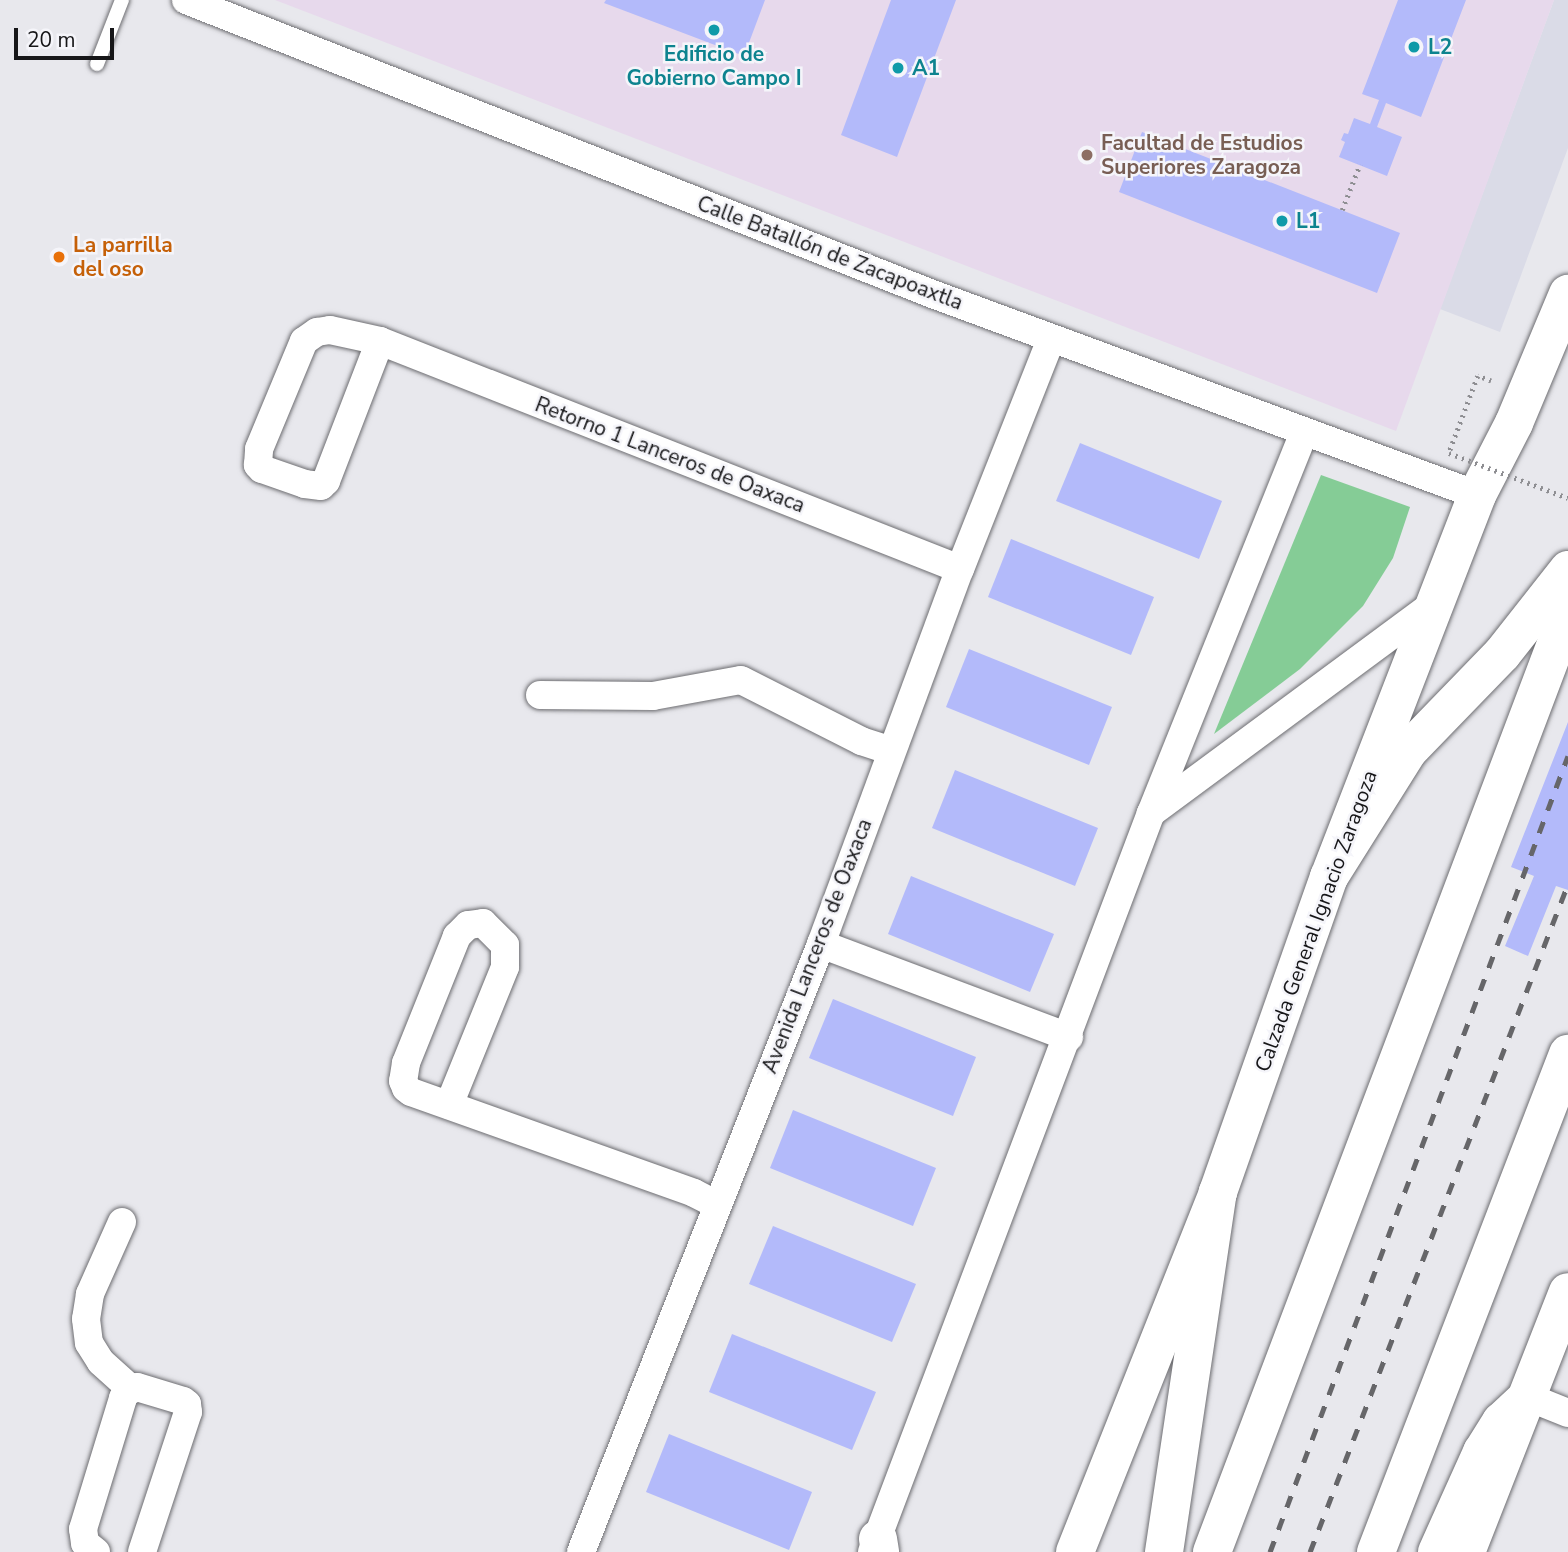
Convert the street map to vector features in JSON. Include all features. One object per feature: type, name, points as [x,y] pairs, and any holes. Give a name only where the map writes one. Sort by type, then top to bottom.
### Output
[{"type":"main road","name":"Calzada General Ignacio Zaragoza","points":[[1075,1552],[1219,1192],[1329,877],[1477,495],[1514,423],[1568,294]]},
{"type":"main road","points":[[1329,877],[1408,751],[1502,654],[1568,570]]},
{"type":"main road","points":[[1212,1552],[1568,612]]},
{"type":"main road","points":[[1376,1552],[1568,1054]]},
{"type":"main road","points":[[1164,1552],[1219,1192]]},
{"type":"main road","points":[[1466,1552],[1568,1292]]},
{"type":"main road","points":[[1437,1552],[1482,1452],[1501,1422],[1528,1397]]},
{"type":"street","name":"Calle Batallón de Zacapoaxtla","points":[[186,0],[1051,339],[1477,495]]},
{"type":"street","name":"Retorno 1 Lanceros de Oaxaca","points":[[380,341],[326,481],[321,486],[312,486],[262,469],[258,465],[259,449],[304,341],[317,332],[330,330],[380,341],[960,569]]},
{"type":"street","name":"Avenida Lanceros de Oaxaca","points":[[586,1550],[716,1204],[821,944],[960,569],[1051,339]]},
{"type":"street","points":[[876,1548],[1151,813],[1304,432]]},
{"type":"street","points":[[1151,813],[1437,601]]},
{"type":"street","points":[[540,695],[653,696],[741,680],[861,741],[891,751]]},
{"type":"street","points":[[449,1105],[505,967],[505,945],[483,923],[468,925],[457,936],[403,1072],[403,1081],[411,1092],[694,1193],[716,1204]]},
{"type":"street","points":[[821,944],[1069,1037]]},
{"type":"street","points":[[122,1222],[90,1294],[86,1319],[89,1343],[95,1353],[131,1389]]},
{"type":"street","points":[[96,1552],[85,1543],[83,1529],[123,1398],[131,1389],[143,1388],[187,1404],[186,1420],[142,1552]]},
{"type":"street","points":[[1528,1397],[1568,1413]]},
{"type":"lane","points":[[96,64],[122,0]]},
{"type":"path","points":[[1342,210],[1360,164]]},
{"type":"path","points":[[1491,381],[1478,376],[1449,453],[1568,498]]},
{"type":"shaded area","name":"Facultad de Estudios Superiores Zaragoza","points":[[275,0],[1554,0],[1396,431]]},
{"type":"shaded area","points":[[1554,0],[1568,0],[1568,148],[1500,332],[1440,309]]},
{"type":"green space","points":[[1321,475],[1410,507],[1393,558],[1363,606],[1300,669],[1214,734]]},
{"type":"building","name":"Edificio de Gobierno Campo I","points":[[606,0],[765,0],[744,56],[604,3]]},
{"type":"building","name":"A1","points":[[891,0],[956,0],[897,157],[841,135]]},
{"type":"building","name":"L2","points":[[1398,0],[1466,0],[1421,117],[1386,103],[1377,127],[1402,137],[1387,176],[1339,157],[1345,142],[1341,140],[1344,133],[1348,134],[1354,118],[1370,124],[1379,100],[1362,94]]},
{"type":"building","name":"L1","points":[[1142,132],[1400,233],[1377,293],[1119,192]]},
{"type":"building","points":[[1080,443],[1222,501],[1199,559],[1056,501]]},
{"type":"building","points":[[1011,539],[1154,597],[1131,655],[988,597]]},
{"type":"building","points":[[969,649],[1112,707],[1089,765],[946,707]]},
{"type":"building","points":[[1568,722],[1568,890],[1556,886],[1528,956],[1505,946],[1534,876],[1511,867]]},
{"type":"building","points":[[955,770],[1098,828],[1075,886],[932,828]]},
{"type":"building","points":[[911,876],[1054,934],[1030,992],[888,934]]},
{"type":"building","points":[[833,999],[976,1057],[953,1116],[809,1058]]},
{"type":"building","points":[[793,1110],[936,1168],[913,1226],[770,1168]]},
{"type":"building","points":[[773,1226],[916,1284],[892,1342],[749,1284]]},
{"type":"building","points":[[732,1334],[876,1392],[852,1450],[709,1392]]},
{"type":"building","points":[[669,1434],[812,1492],[789,1550],[646,1492]]},
{"type":"railway","points":[[1270,1552],[1568,756]]},
{"type":"railway","points":[[1310,1552],[1568,884]]},
{"type":"place","name":"Edificio de Gobierno Campo I","points":[[714,30]]},
{"type":"place","name":"L2","points":[[1414,47]]},
{"type":"place","name":"A1","points":[[898,68]]},
{"type":"place","name":"Facultad de Estudios Superiores Zaragoza","points":[[1087,155]]},
{"type":"place","name":"L1","points":[[1282,221]]},
{"type":"place","name":"La parrilla del oso","points":[[59,257]]}]
